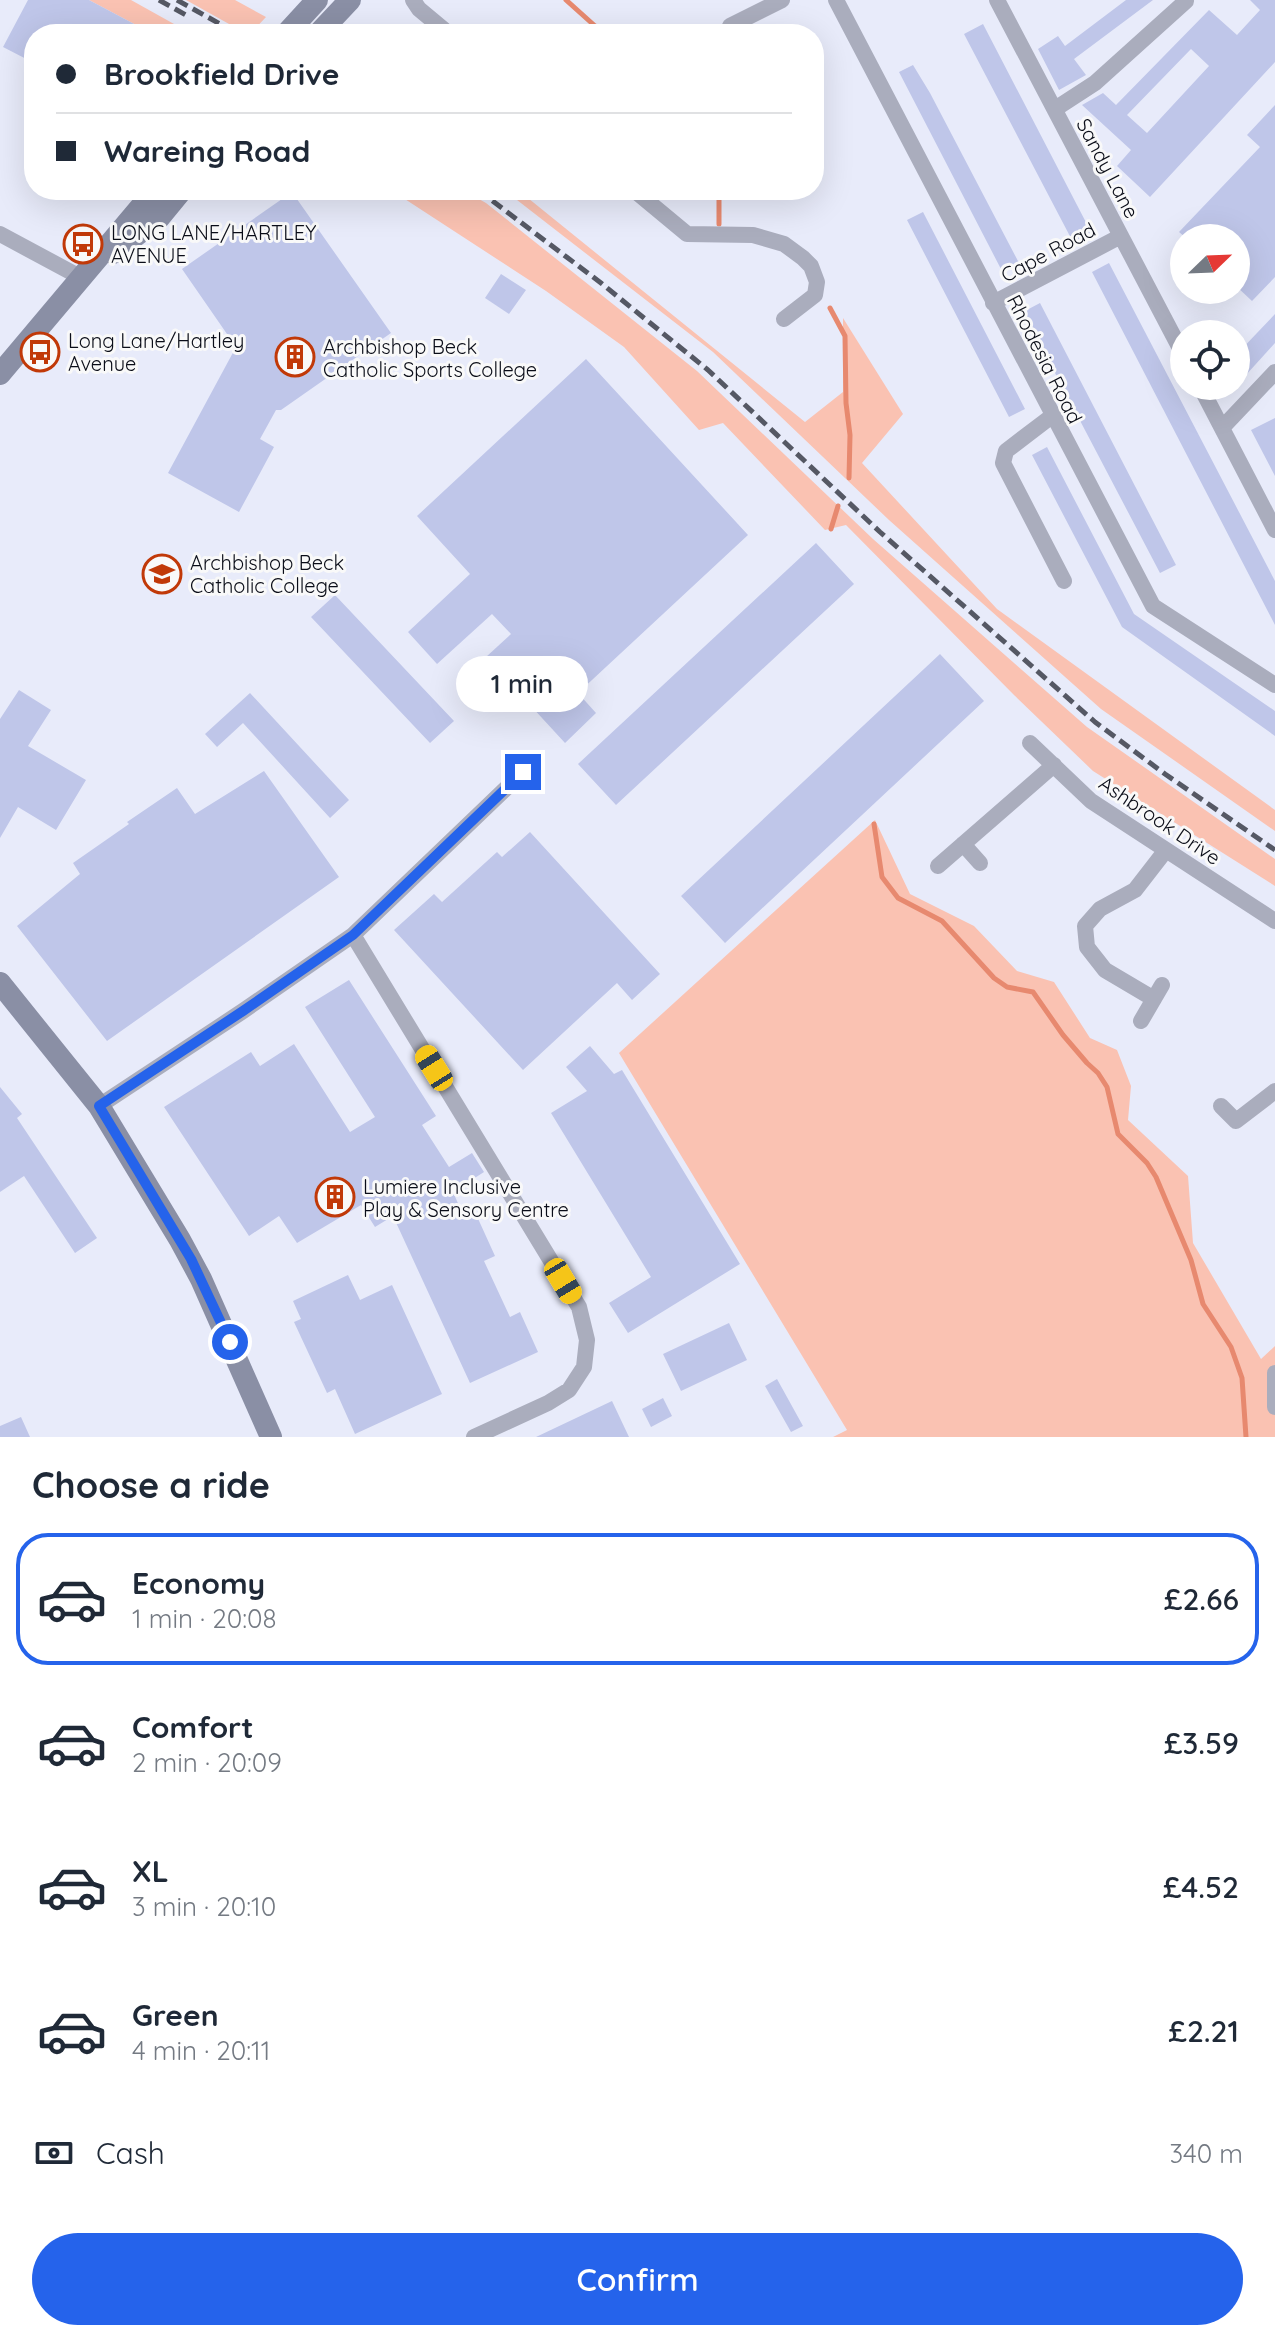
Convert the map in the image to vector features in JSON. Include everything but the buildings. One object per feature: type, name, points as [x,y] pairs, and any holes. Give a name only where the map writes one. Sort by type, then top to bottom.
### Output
[{"type":"street","points":[[295,24],[317,0]]},
{"type":"street","points":[[327,24],[350,0]]},
{"type":"street","points":[[413,0],[437,24]]},
{"type":"street","points":[[734,24],[782,0]]},
{"type":"street","name":"Rhodesia Road","points":[[836,0],[1153,606],[1275,685]]},
{"type":"street","name":"Sandy Lane","points":[[997,0],[1170,329]]},
{"type":"street","points":[[1055,109],[1095,83],[1186,1]]},
{"type":"street","points":[[0,374],[146,200]]},
{"type":"street","points":[[80,277],[159,218],[174,200]]},
{"type":"street","points":[[646,200],[687,234],[763,237],[784,244],[803,258],[815,274],[815,295],[784,319]]},
{"type":"street","points":[[0,234],[80,277]]},
{"type":"street","name":"Cape Road","points":[[993,303],[1121,236]]},
{"type":"street","points":[[1222,428],[1275,372]]},
{"type":"street","points":[[1207,400],[1275,530]]},
{"type":"street","points":[[1052,416],[1006,451],[1003,463],[1064,581]]},
{"type":"street","name":"Ashbrook Drive","points":[[1030,743],[1091,801],[1275,921]]},
{"type":"street","points":[[938,866],[1054,765]]},
{"type":"street","points":[[99,1106],[353,935],[523,772]]},
{"type":"street","points":[[963,844],[980,863]]},
{"type":"street","points":[[1141,1021],[1158,992],[1105,970],[1087,947],[1085,926],[1100,909],[1135,890],[1166,850]]},
{"type":"street","points":[[353,935],[579,1307],[587,1340],[584,1367],[569,1390],[474,1437]]},
{"type":"street","points":[[0,983],[99,1106],[201,1279],[271,1437]]},
{"type":"street","points":[[1221,1106],[1236,1121],[1275,1091]]},
{"type":"street","points":[[1275,1373],[1275,1407]]},
{"type":"shaded area","points":[[89,0],[131,0],[174,24],[134,24]]},
{"type":"shaded area","points":[[186,0],[235,0],[266,17],[259,24],[229,24]]},
{"type":"shaded area","points":[[406,200],[481,200],[486,203],[697,371],[873,539],[1087,727],[1275,859],[1275,886],[1093,771],[846,525],[825,530],[723,423],[699,430],[624,347],[546,291]]},
{"type":"shaded area","points":[[517,200],[530,200],[805,422],[843,392],[843,318],[903,414],[862,463],[997,609],[1275,810],[1275,831],[1101,709],[889,520],[713,352]]},
{"type":"shaded area","points":[[875,820],[910,894],[974,926],[1017,971],[1054,982],[1090,1038],[1117,1050],[1131,1086],[1128,1120],[1188,1176],[1193,1243],[1261,1359],[1275,1346],[1275,1437],[833,1437],[847,1430],[619,1053]]},
{"type":"waterway","points":[[566,0],[593,24]]},
{"type":"waterway","points":[[719,200],[719,224]]},
{"type":"waterway","points":[[830,308],[845,336],[849,478]]},
{"type":"waterway","points":[[831,529],[838,506]]},
{"type":"waterway","points":[[874,824],[882,877],[898,898],[942,921],[994,978],[1007,987],[1033,992],[1063,1035],[1107,1087],[1118,1134],[1147,1163],[1156,1177],[1191,1260],[1203,1304],[1231,1347],[1242,1378],[1246,1437]]},
{"type":"railway","points":[[159,0],[186,15]]},
{"type":"railway","points":[[177,0],[220,24]]},
{"type":"railway","points":[[491,200],[601,283],[708,370],[880,532],[1095,722],[1275,850]]},
{"type":"place","name":"LONG LANE/HARTLEY AVENUE","points":[[83,244]]},
{"type":"place","name":"Long Lane/Hartley Avenue","points":[[40,352]]},
{"type":"place","name":"Archbishop Beck Catholic Sports College","points":[[295,357]]},
{"type":"place","name":"Archbishop Beck Catholic College","points":[[162,574]]},
{"type":"place","name":"Lumiere Inclusive Play & Sensory Centre","points":[[335,1197]]},
{"type":"route","points":[[230,1342],[191,1259],[99,1106],[353,935],[523,772]]}]
